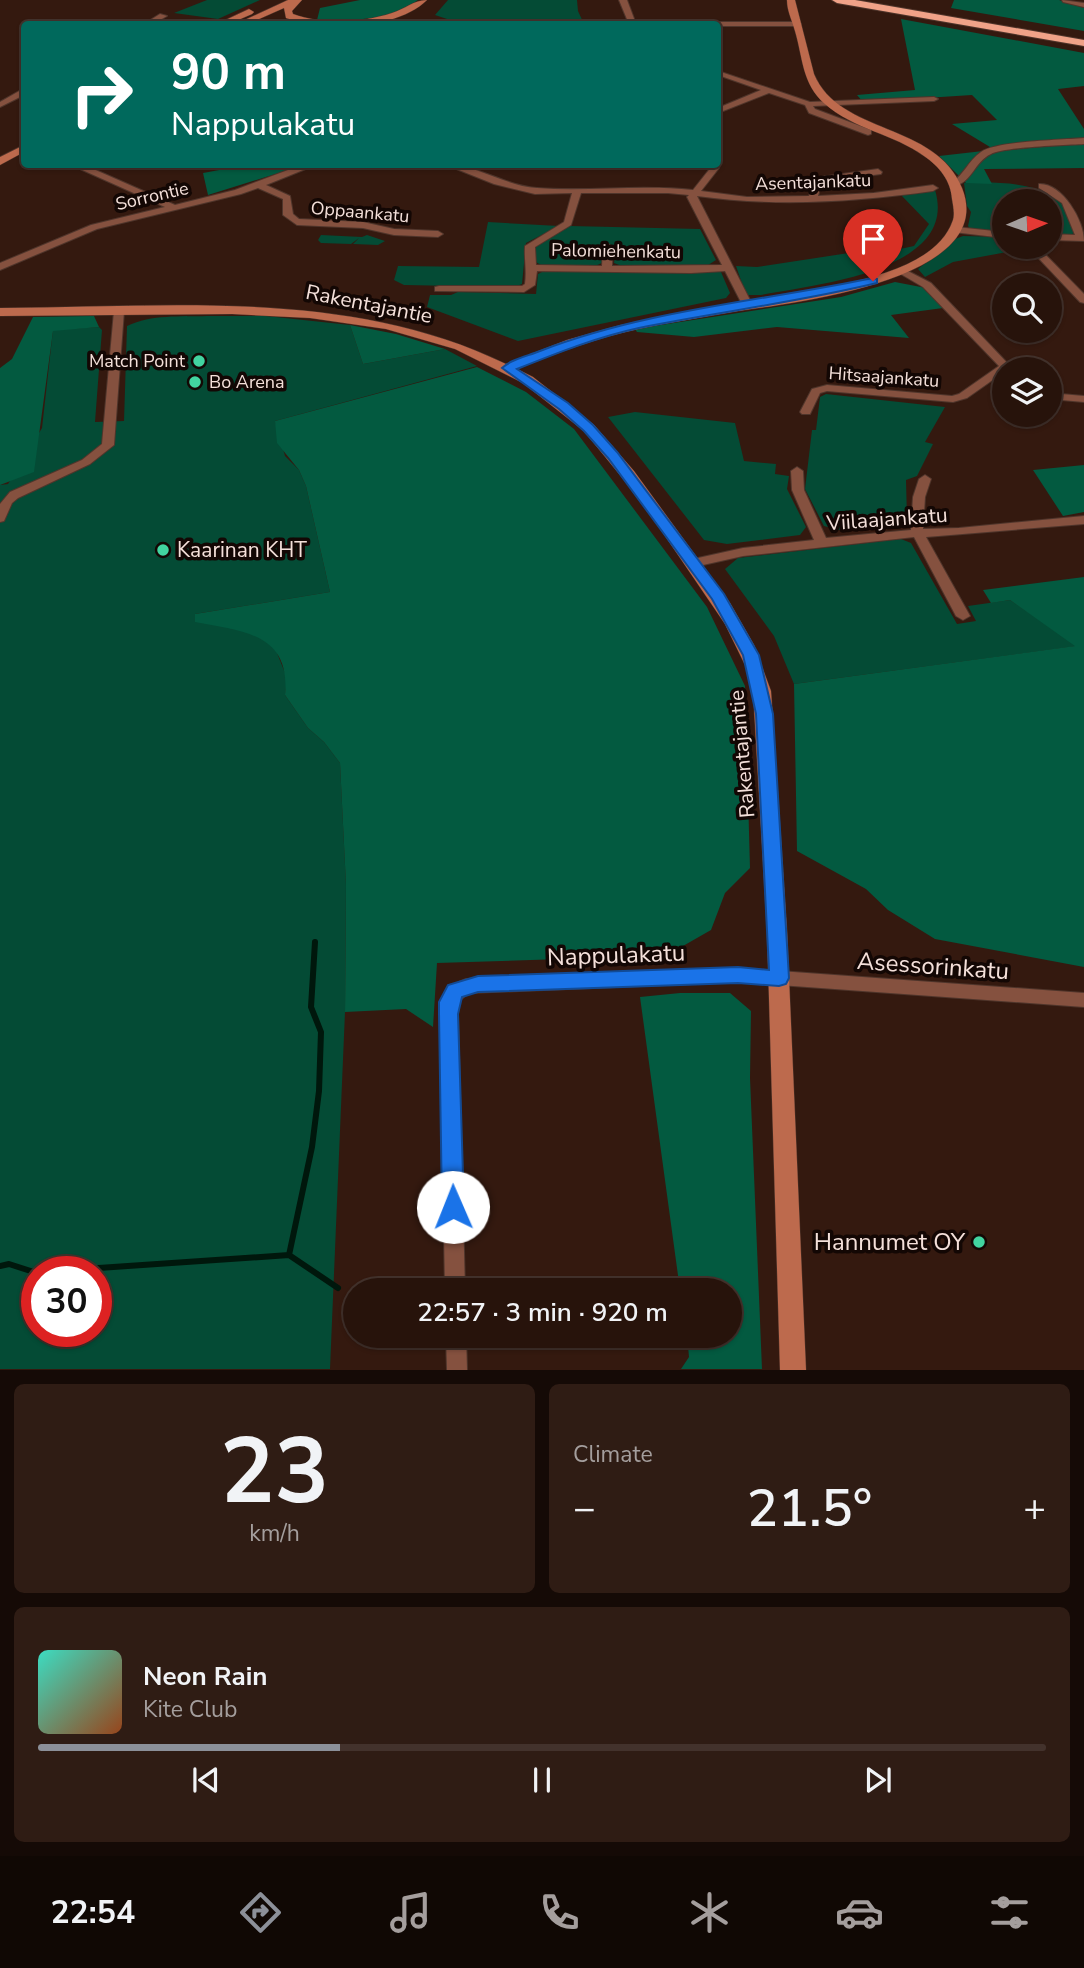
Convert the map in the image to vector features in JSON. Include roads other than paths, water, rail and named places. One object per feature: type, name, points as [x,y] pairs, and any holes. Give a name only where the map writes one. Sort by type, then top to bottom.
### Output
[{"type":"highway","points":[[837,0],[1084,43]]},
{"type":"highway","points":[[875,0],[1084,37]]},
{"type":"street","points":[[228,21],[274,0]]},
{"type":"street","points":[[297,0],[287,10],[289,16],[312,21]]},
{"type":"street","points":[[248,21],[297,0]]},
{"type":"street","points":[[338,21],[380,19],[409,11],[423,0]]},
{"type":"street","points":[[389,21],[415,15],[433,0]]},
{"type":"street","points":[[623,0],[632,21]]},
{"type":"street","points":[[508,368],[592,336],[637,325],[863,284],[902,271],[943,245],[956,230],[961,207],[954,183],[942,165],[921,149],[834,105],[815,86],[802,37],[780,0]]},
{"type":"street","points":[[790,0],[793,24]]},
{"type":"street","points":[[1066,0],[1084,5]]},
{"type":"street","points":[[154,21],[163,16]]},
{"type":"street","points":[[721,24],[793,24]]},
{"type":"street","points":[[721,74],[809,104],[934,99]]},
{"type":"street","points":[[721,110],[766,91]]},
{"type":"street","points":[[0,105],[21,94]]},
{"type":"street","points":[[809,104],[812,111],[868,132]]},
{"type":"street","points":[[0,148],[21,136]]},
{"type":"street","points":[[954,183],[962,181],[969,168],[987,151],[1084,141]]},
{"type":"street","points":[[0,162],[21,150]]},
{"type":"street","points":[[82,168],[173,208]]},
{"type":"street","name":"Sorrontie","points":[[0,267],[85,230],[260,185],[303,168]]},
{"type":"street","name":"Asentajankatu","points":[[460,168],[526,190],[694,192],[747,200],[813,200],[933,188]]},
{"type":"street","points":[[715,168],[692,197],[726,268],[748,306]]},
{"type":"street","points":[[813,200],[821,180],[878,172]]},
{"type":"street","name":"Oppaankatu","points":[[260,185],[287,198],[288,215],[297,222],[369,226],[394,232],[438,234]]},
{"type":"street","points":[[1042,186],[1066,202],[1083,238],[1062,237]]},
{"type":"street","points":[[532,268],[529,259],[530,246],[568,223],[577,191]]},
{"type":"street","points":[[956,230],[992,234]]},
{"type":"street","points":[[607,269],[608,247]]},
{"type":"street","points":[[1045,259],[1084,300]]},
{"type":"street","name":"Palomiehenkatu","points":[[439,289],[524,289],[530,285],[532,268],[726,268]]},
{"type":"street","points":[[902,271],[927,285],[996,357]]},
{"type":"street","name":"Rakentajantie","points":[[0,312],[249,309],[348,319],[433,339],[508,368],[563,406],[589,428],[654,508],[741,635],[751,655],[761,691],[779,978],[793,1370]]},
{"type":"street","points":[[0,517],[7,502],[14,495],[96,457],[108,445],[119,311]]},
{"type":"street","name":"Hitsaajankatu","points":[[806,412],[816,391],[827,388],[958,398],[992,377]]},
{"type":"street","points":[[1062,397],[1084,399]]},
{"type":"street","points":[[797,471],[798,490],[822,542]]},
{"type":"street","points":[[925,478],[919,497],[917,532],[962,616]]},
{"type":"street","name":"Viilaajankatu","points":[[694,563],[743,552],[822,542],[917,532],[958,533],[1084,520]]},
{"type":"street","name":"Nappulakatu","points":[[455,1278],[449,1002],[455,991],[478,984],[738,975],[779,978]]},
{"type":"street","name":"Asessorinkatu","points":[[779,978],[1084,1000]]},
{"type":"street","points":[[456,1348],[457,1370]]},
{"type":"waterway","points":[[289,1255],[312,1147],[319,1091],[321,1032],[311,1007],[315,942]]},
{"type":"waterway","points":[[112,1267],[289,1255]]},
{"type":"waterway","points":[[289,1255],[338,1288]]},
{"type":"waterway","points":[[0,1266],[9,1264],[21,1268]]},
{"type":"place","name":"Match Point","points":[[199,361]]},
{"type":"place","name":"Bo Arena","points":[[195,382]]},
{"type":"place","name":"Kaarinan KHT","points":[[163,550]]},
{"type":"place","name":"Hannumet OY","points":[[979,1242]]}]
